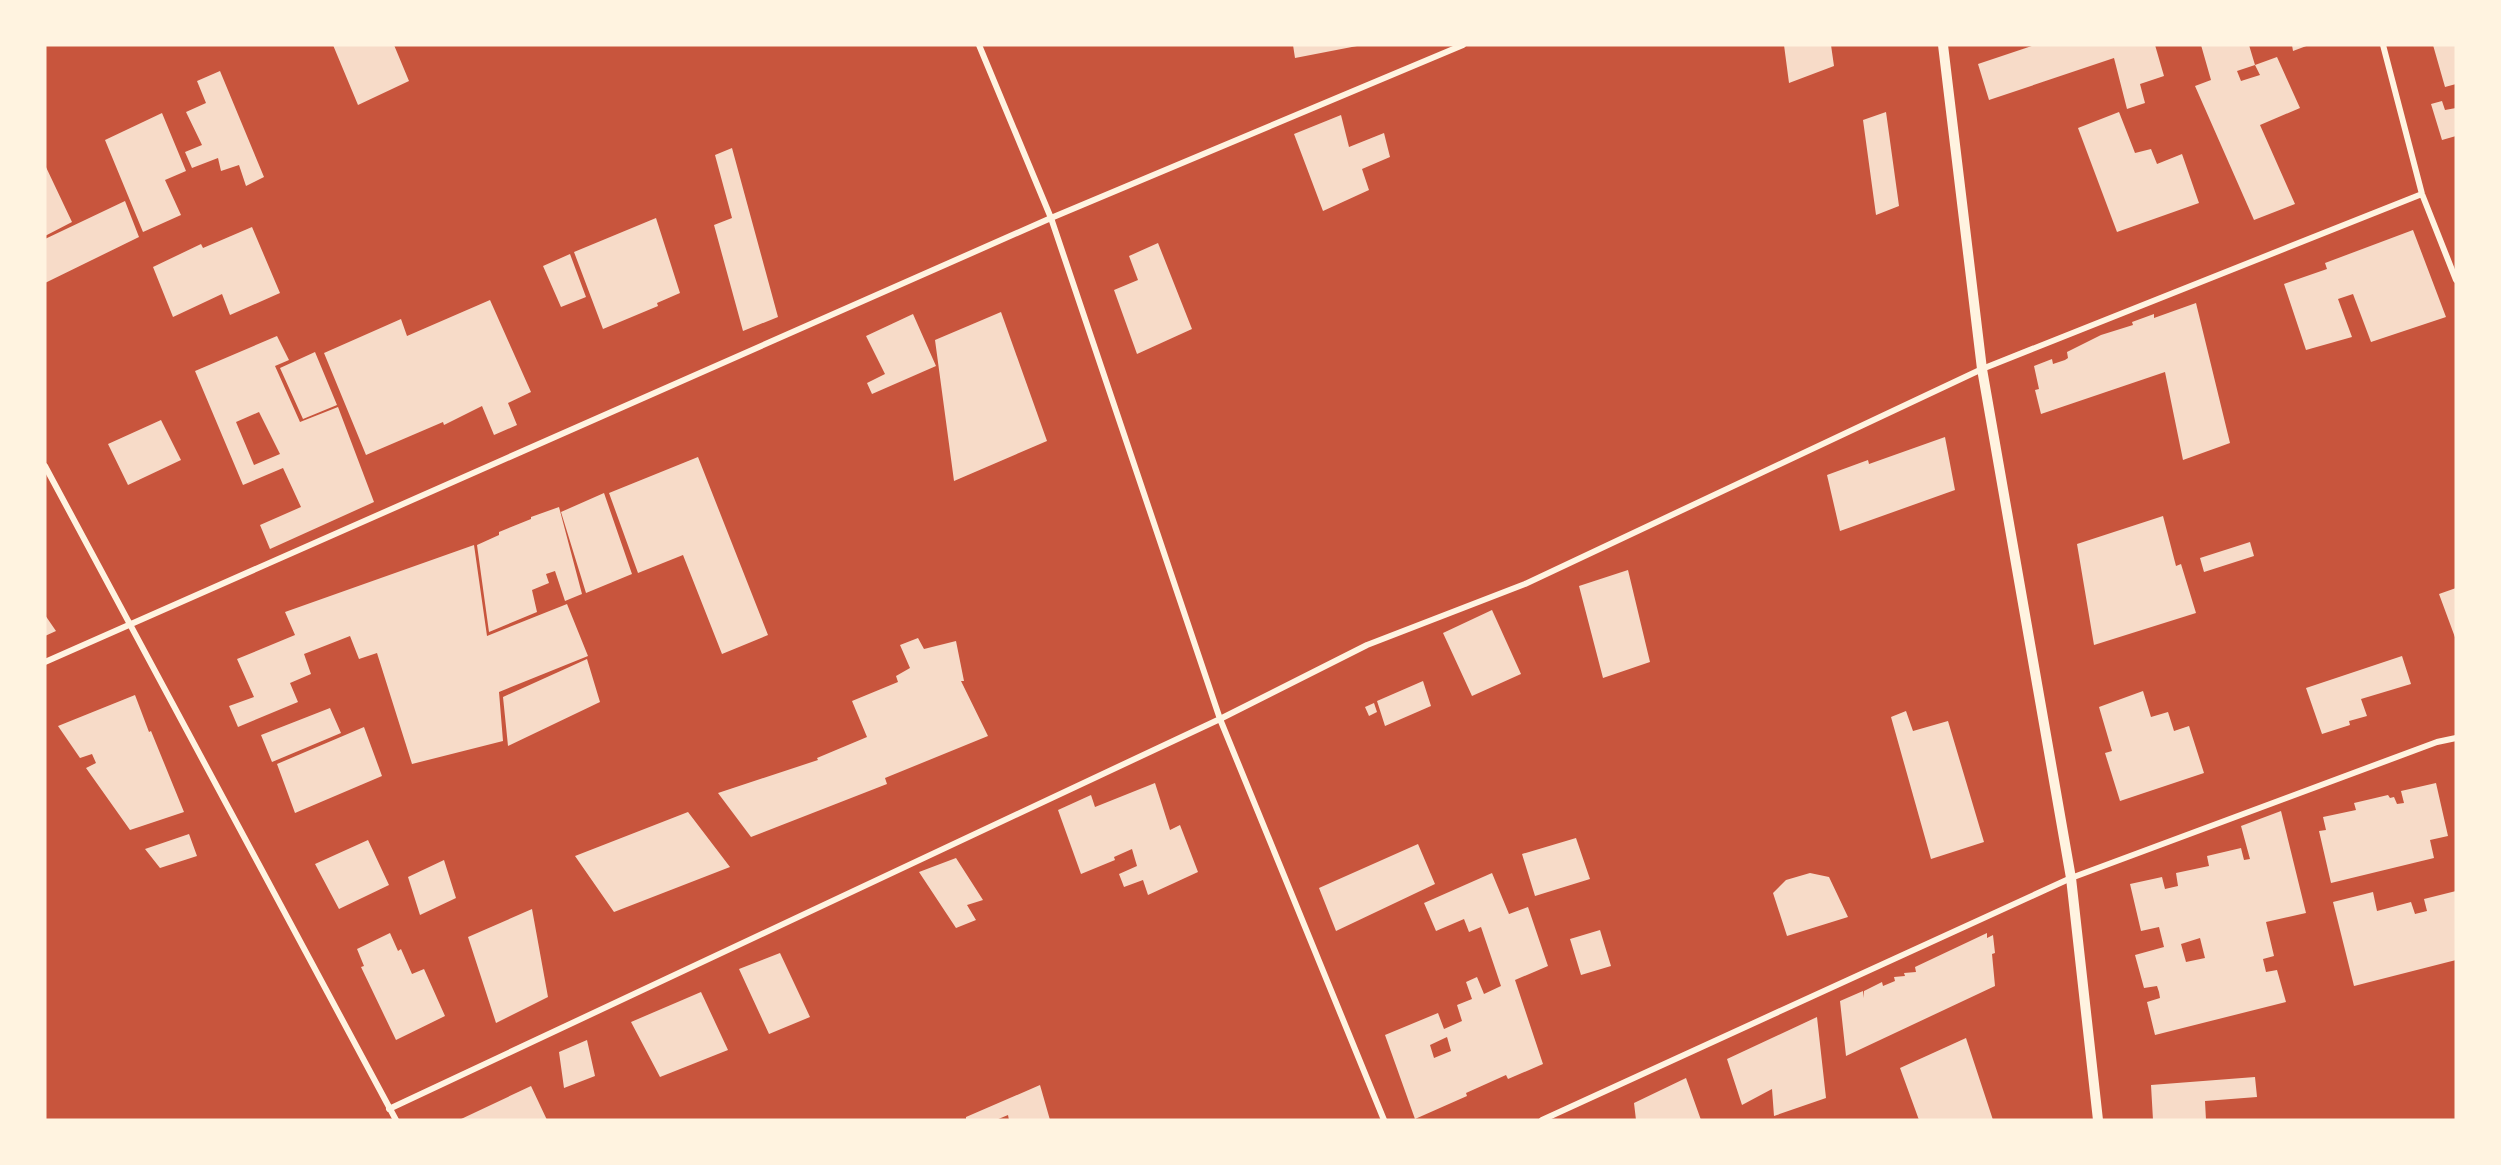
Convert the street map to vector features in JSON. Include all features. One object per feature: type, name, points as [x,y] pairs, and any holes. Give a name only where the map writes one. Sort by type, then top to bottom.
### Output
[{"type":"street","points":[[979,45],[1051,219],[1220,718],[1384,1120]]},
{"type":"street","points":[[45,662],[1051,219],[1463,45]]},
{"type":"street","points":[[1943,45],[1982,369],[2072,878],[2098,1120]]},
{"type":"street","points":[[2382,45],[2422,194],[2456,280]]},
{"type":"street","points":[[389,1109],[1220,718],[1367,645],[1525,584],[1982,369],[2422,194]]},
{"type":"street","points":[[45,466],[132,624],[396,1120]]},
{"type":"street","points":[[1542,1120],[2072,878],[2437,742],[2456,738]]},
{"type":"building","points":[[333,45],[394,45],[409,81],[358,105]]},
{"type":"building","points":[[1293,45],[1357,45],[1357,46],[1295,58]]},
{"type":"building","points":[[1784,45],[1831,45],[1834,66],[1789,83]]},
{"type":"building","points":[[2035,45],[2155,45],[2164,76],[2140,84],[2145,103],[2127,109],[2114,58],[1989,100],[1978,64]]},
{"type":"building","points":[[2201,45],[2249,45],[2255,65],[2277,57],[2300,108],[2260,125],[2295,204],[2254,220],[2195,86],[2211,80]],"holes":[[[2255,65],[2260,75],[2241,81],[2237,71]]]},
{"type":"building","points":[[2292,45],[2309,45],[2293,51]]},
{"type":"building","points":[[2433,45],[2456,45],[2456,84],[2445,87]]},
{"type":"building","points":[[220,71],[264,177],[246,186],[239,165],[221,171],[218,158],[192,168],[185,152],[202,145],[186,112],[206,103],[197,81]]},
{"type":"building","points":[[2442,101],[2445,110],[2456,108],[2456,136],[2442,140],[2431,104]]},
{"type":"building","points":[[1886,112],[1899,206],[1876,215],[1863,120]]},
{"type":"building","points":[[2119,112],[2135,153],[2151,149],[2157,164],[2182,154],[2199,203],[2117,232],[2078,128]]},
{"type":"building","points":[[162,113],[186,171],[165,180],[181,215],[143,232],[105,140]]},
{"type":"building","points":[[1341,115],[1349,147],[1384,133],[1390,157],[1362,169],[1369,190],[1323,211],[1294,134]]},
{"type":"building","points":[[732,148],[778,317],[743,331],[714,225],[732,218],[715,155]]},
{"type":"building","points":[[45,165],[72,222],[45,236]]},
{"type":"building","points":[[125,201],[139,237],[45,283],[45,239]]},
{"type":"building","points":[[656,218],[680,293],[657,303],[658,306],[603,329],[574,252]]},
{"type":"building","points":[[252,227],[280,293],[230,315],[222,294],[173,317],[153,267],[201,244],[203,248]]},
{"type":"building","points":[[2413,230],[2446,317],[2371,342],[2353,294],[2338,299],[2352,337],[2306,350],[2284,284],[2327,269],[2325,263]]},
{"type":"building","points":[[1158,243],[1192,329],[1137,354],[1114,290],[1138,280],[1129,256]]},
{"type":"building","points":[[570,254],[586,297],[561,307],[543,266]]},
{"type":"building","points":[[490,300],[531,392],[508,403],[517,425],[494,435],[482,406],[444,425],[443,422],[366,455],[324,353],[401,319],[407,336]]},
{"type":"building","points":[[2196,303],[2230,443],[2183,460],[2165,372],[2041,414],[2035,390],[2039,389],[2034,366],[2052,359],[2053,364],[2065,360],[2068,358],[2067,352],[2101,335],[2133,325],[2132,322],[2154,314],[2154,318]]},
{"type":"building","points":[[1001,312],[1047,441],[954,481],[935,340]]},
{"type":"building","points":[[913,314],[936,366],[872,394],[867,383],[885,374],[866,336]]},
{"type":"building","points":[[277,336],[289,360],[275,366],[300,422],[338,407],[374,502],[270,549],[260,525],[301,507],[283,468],[243,485],[195,371]],"holes":[[[259,412],[280,454],[254,465],[236,422]]]},
{"type":"building","points":[[315,352],[337,405],[303,419],[280,368]]},
{"type":"building","points":[[161,420],[181,460],[128,485],[108,444]]},
{"type":"building","points":[[1945,437],[1955,490],[1840,531],[1827,475],[1868,460],[1869,464]]},
{"type":"building","points":[[698,457],[768,635],[722,654],[683,555],[638,573],[609,493]]},
{"type":"building","points":[[604,493],[632,574],[586,593],[561,512]]},
{"type":"building","points":[[559,507],[582,594],[565,601],[555,571],[546,574],[549,583],[532,590],[537,612],[489,632],[477,545],[531,517]]},
{"type":"building","points":[[2163,516],[2176,566],[2181,564],[2196,613],[2094,645],[2077,544]]},
{"type":"building","points":[[2250,542],[2254,556],[2204,572],[2200,558]]},
{"type":"building","points":[[474,545],[487,636],[567,604],[588,656],[499,692],[503,741],[412,764],[377,653],[359,659],[350,636],[304,654],[311,674],[290,683],[298,702],[238,727],[229,706],[254,697],[237,659],[295,635],[285,612]]},
{"type":"building","points":[[1628,570],[1650,662],[1603,678],[1579,586]]},
{"type":"building","points":[[2456,588],[2456,640],[2439,594]]},
{"type":"building","points":[[1492,610],[1521,674],[1472,696],[1443,633]]},
{"type":"building","points":[[45,615],[56,631],[45,636]]},
{"type":"building","points":[[918,638],[924,649],[956,641],[964,681],[961,681],[988,736],[885,778],[887,784],[751,837],[718,793],[818,760],[817,758],[867,737],[852,701],[898,682],[896,676],[910,668],[900,645]]},
{"type":"building","points":[[2402,656],[2411,684],[2361,699],[2367,716],[2349,721],[2350,725],[2322,734],[2306,688]]},
{"type":"building","points":[[587,659],[600,702],[508,746],[503,697]]},
{"type":"building","points":[[1423,681],[1431,706],[1385,726],[1377,701]]},
{"type":"building","points":[[2143,691],[2151,717],[2168,712],[2174,731],[2189,726],[2204,773],[2120,801],[2105,753],[2112,751],[2099,707]]},
{"type":"building","points":[[135,695],[184,812],[130,830],[86,768],[96,763],[92,754],[80,758],[58,726]]},
{"type":"building","points":[[1374,703],[1377,712],[1369,716],[1365,707]]},
{"type":"building","points":[[330,708],[341,733],[272,762],[261,735]]},
{"type":"building","points":[[1906,711],[1913,731],[1948,721],[1984,842],[1931,859],[1891,717]]},
{"type":"building","points":[[364,727],[382,776],[295,813],[277,764]]},
{"type":"building","points":[[1155,783],[1170,830],[1180,825],[1198,872],[1148,895],[1143,880],[1124,887],[1119,874],[1137,866],[1132,849],[1114,857],[1115,860],[1081,874],[1058,810],[1091,795],[1095,807]]},
{"type":"building","points":[[2436,783],[2448,836],[2430,840],[2434,858],[2331,883],[2319,831],[2326,830],[2323,817],[2356,810],[2354,803],[2388,795],[2390,798],[2394,797],[2397,804],[2404,803],[2401,791]]},
{"type":"building","points":[[2281,811],[2306,913],[2266,922],[2274,956],[2263,959],[2266,972],[2277,970],[2286,1002],[2155,1035],[2147,1002],[2160,998],[2159,992],[2157,986],[2144,988],[2135,955],[2164,947],[2159,927],[2141,931],[2130,884],[2162,877],[2165,889],[2178,886],[2176,873],[2209,866],[2207,856],[2241,848],[2244,860],[2250,859],[2241,826]],"holes":[[[2200,938],[2205,958],[2186,962],[2181,944]]]},
{"type":"building","points":[[688,812],[730,867],[614,912],[575,856]]},
{"type":"building","points":[[189,834],[197,856],[160,868],[145,849]]},
{"type":"building","points":[[1576,838],[1590,879],[1535,896],[1522,854]]},
{"type":"building","points":[[368,840],[389,885],[339,909],[315,864]]},
{"type":"building","points":[[1418,844],[1435,884],[1336,931],[1319,888]]},
{"type":"building","points":[[956,858],[983,900],[967,905],[976,920],[956,928],[919,872]]},
{"type":"building","points":[[444,860],[456,898],[420,915],[408,877]]},
{"type":"building","points":[[1492,873],[1509,914],[1528,907],[1548,966],[1515,980],[1543,1064],[1508,1079],[1506,1075],[1466,1093],[1467,1096],[1415,1119],[1385,1035],[1438,1013],[1444,1029],[1462,1021],[1457,1005],[1472,999],[1466,982],[1477,977],[1484,994],[1501,986],[1481,927],[1469,932],[1464,919],[1436,931],[1424,903]],"holes":[[[1447,1037],[1451,1051],[1434,1058],[1430,1045]]]},
{"type":"building","points":[[1810,873],[1829,877],[1848,917],[1787,936],[1773,893],[1786,880]]},
{"type":"building","points":[[2456,891],[2456,960],[2354,986],[2333,902],[2373,892],[2377,911],[2411,902],[2415,914],[2427,911],[2424,899]]},
{"type":"building","points":[[532,909],[548,997],[496,1023],[468,937]]},
{"type":"building","points":[[1600,930],[1611,966],[1581,975],[1570,939]]},
{"type":"building","points":[[390,933],[398,951],[401,949],[412,974],[424,969],[445,1016],[396,1040],[361,967],[364,966],[357,949]]},
{"type":"building","points":[[1987,933],[1987,938],[1993,935],[1995,986],[1846,1056],[1840,1001],[1863,991],[1864,998],[1864,991],[1882,982],[1883,986],[1895,981],[1894,977],[1905,976],[1904,973],[1916,972],[1915,967]]},
{"type":"building","points":[[780,953],[810,1017],[769,1034],[739,969]]},
{"type":"building","points":[[701,992],[728,1050],[660,1077],[631,1022]]},
{"type":"building","points":[[1817,1017],[1826,1098],[1774,1116],[1772,1089],[1742,1105],[1727,1059]]},
{"type":"building","points":[[1966,1038],[1993,1120],[1919,1120],[1900,1068]]},
{"type":"building","points":[[587,1040],[595,1076],[564,1088],[559,1052]]},
{"type":"building","points":[[2255,1077],[2257,1097],[2205,1101],[2206,1120],[2153,1120],[2151,1085]]},
{"type":"building","points":[[1686,1078],[1701,1120],[1636,1120],[1634,1103]]},
{"type":"building","points":[[1040,1085],[1050,1120],[1009,1120],[1008,1115],[996,1120],[966,1120],[966,1117]]},
{"type":"building","points":[[531,1086],[547,1120],[459,1120]]}]
